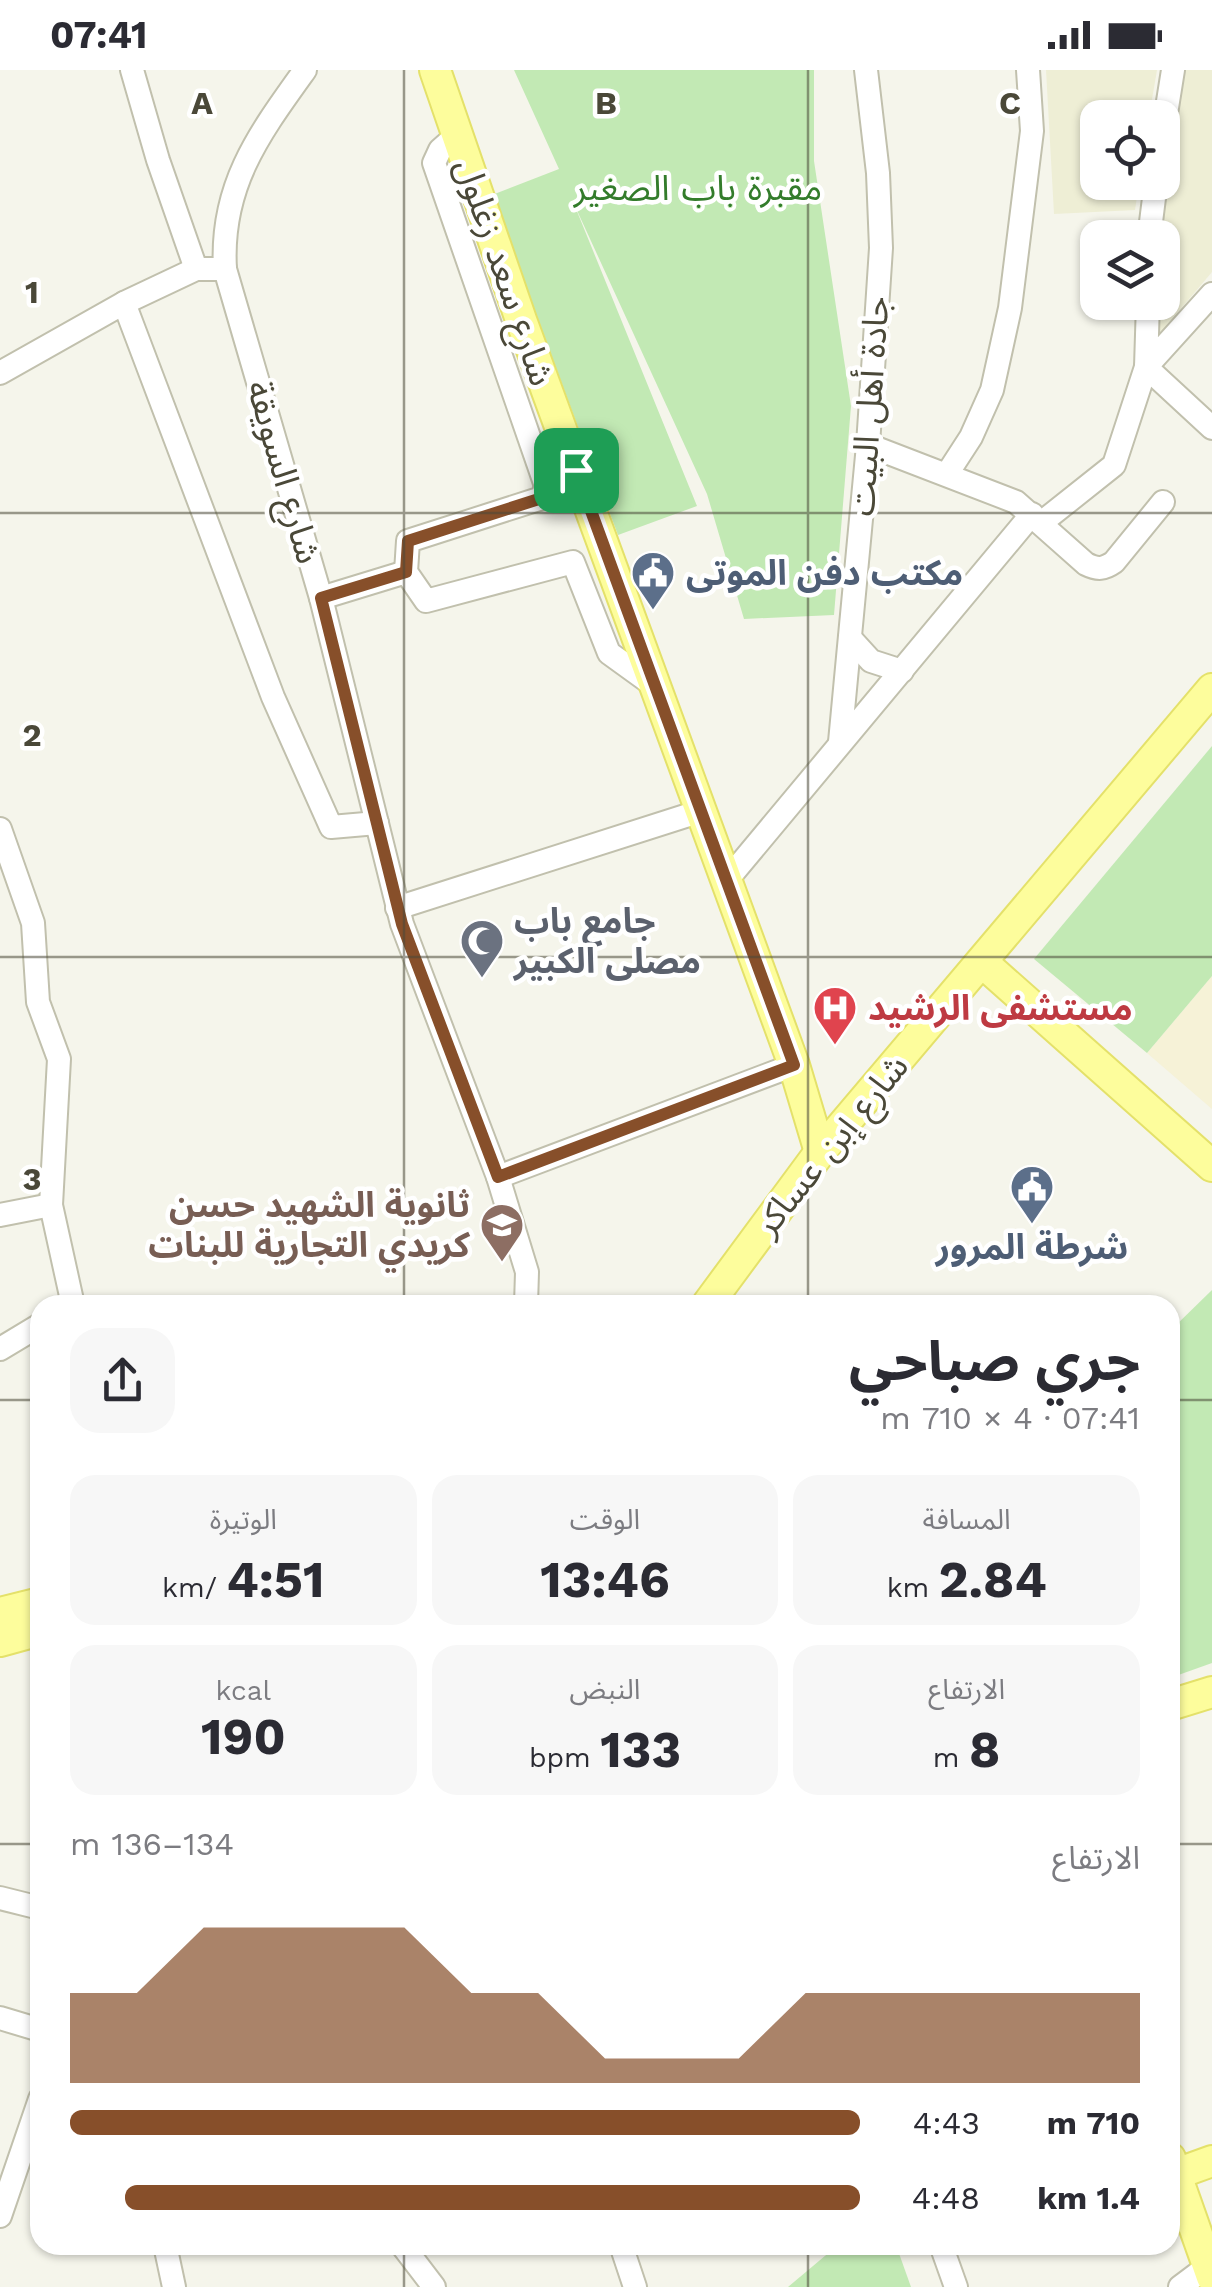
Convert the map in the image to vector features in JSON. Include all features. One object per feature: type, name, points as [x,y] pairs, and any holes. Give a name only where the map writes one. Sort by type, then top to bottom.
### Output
[{"type":"main road","name":"شارع سعد زغلول","points":[[435,70],[576,470],[794,1065],[820,1152]]},
{"type":"main road","points":[[1201,706],[1200,688],[1212,673]]},
{"type":"main road","points":[[1201,706],[1212,689]]},
{"type":"main road","name":"شارع إبن عساكر","points":[[714,1295],[820,1152],[1201,706]]},
{"type":"main road","points":[[982,962],[1212,1166]]},
{"type":"main road","points":[[0,1613],[30,1606]]},
{"type":"main road","points":[[0,1641],[30,1633]]},
{"type":"main road","points":[[1180,1703],[1212,1692]]},
{"type":"main road","points":[[1180,2165],[1212,2161]]},
{"type":"main road","points":[[1180,2186],[1210,2272]]},
{"type":"street","points":[[132,70],[196,269]]},
{"type":"street","name":"شارع السويقة","points":[[306,70],[254,144],[238,179],[226,213],[225,270],[321,598],[397,908],[498,1177],[527,1272],[526,1295]]},
{"type":"street","name":"جادة أهل البيت","points":[[840,742],[868,445],[880,211],[866,70]]},
{"type":"street","points":[[947,474],[971,437],[992,390],[1010,308],[1032,130],[1028,70]]},
{"type":"street","points":[[1168,100],[1173,70]]},
{"type":"street","points":[[457,134],[440,150],[434,163],[546,486],[542,498],[408,541],[406,572],[426,601],[574,562],[609,653],[656,687]]},
{"type":"street","points":[[0,373],[124,303],[196,269],[225,270]]},
{"type":"street","points":[[1146,367],[1212,294]]},
{"type":"street","points":[[124,303],[273,698],[331,827],[377,823]]},
{"type":"street","points":[[727,880],[840,742],[1037,518],[1114,465],[1146,367],[1147,320]]},
{"type":"street","points":[[1146,367],[1212,428]]},
{"type":"street","points":[[868,445],[999,493],[1037,518],[1086,564],[1105,568],[1163,502]]},
{"type":"street","points":[[546,486],[576,470]]},
{"type":"street","points":[[321,598],[406,572]]},
{"type":"street","points":[[850,638],[871,661],[902,671]]},
{"type":"street","points":[[397,908],[702,810]]},
{"type":"street","points":[[0,830],[33,923],[38,1002],[59,1059],[51,1205],[70,1295]]},
{"type":"street","points":[[498,1177],[794,1065]]},
{"type":"street","points":[[0,1215],[51,1205]]},
{"type":"street","points":[[0,1349],[30,1330]]},
{"type":"street","points":[[0,1898],[30,1906]]},
{"type":"street","points":[[0,2018],[30,2027]]},
{"type":"street","points":[[0,2216],[30,2128]]},
{"type":"street","points":[[167,2255],[174,2287]]},
{"type":"street","points":[[410,2255],[434,2287]]},
{"type":"street","points":[[625,2255],[635,2287]]},
{"type":"street","points":[[945,2255],[956,2287]]},
{"type":"street","points":[[1180,2287],[1210,2272]]},
{"type":"shaded area","points":[[1046,70],[1157,70],[1152,100],[1080,100],[1080,200],[1136,200],[1135,210],[1054,214]]},
{"type":"shaded area","points":[[1183,70],[1212,70],[1212,272],[1180,310],[1180,220],[1160,220],[1163,200],[1180,200],[1178,100]]},
{"type":"shaded area","points":[[1157,320],[1171,320],[1156,338]]},
{"type":"shaded area","points":[[1212,976],[1212,1109],[1147,1053]]},
{"type":"green space","name":"مقبرة باب الصغير","points":[[514,70],[814,70],[814,161],[851,406],[834,615],[744,619],[707,494],[574,204],[697,506],[618,535],[492,195],[559,169]]},
{"type":"green space","points":[[1212,746],[1212,976],[1147,1053],[1034,959]]},
{"type":"green space","points":[[1212,1290],[1212,1663],[1180,1674],[1180,1321]]},
{"type":"green space","points":[[826,2255],[900,2255],[911,2287],[788,2287]]},
{"type":"place","name":"مكتب دفن الموتى","points":[[653,611]]},
{"type":"place","name":"جامع باب مصلى الكبير","points":[[482,979]]},
{"type":"place","name":"مستشفى الرشيد","points":[[835,1046]]},
{"type":"place","name":"شرطة المرور","points":[[1032,1225]]},
{"type":"place","name":"ثانوية الشهيد حسن كريدي التجارية للبنات","points":[[502,1263]]},
{"type":"route","points":[[576,470],[794,1065],[498,1177],[402,924],[321,598],[406,572],[408,541],[542,498],[546,486],[576,470]]}]
